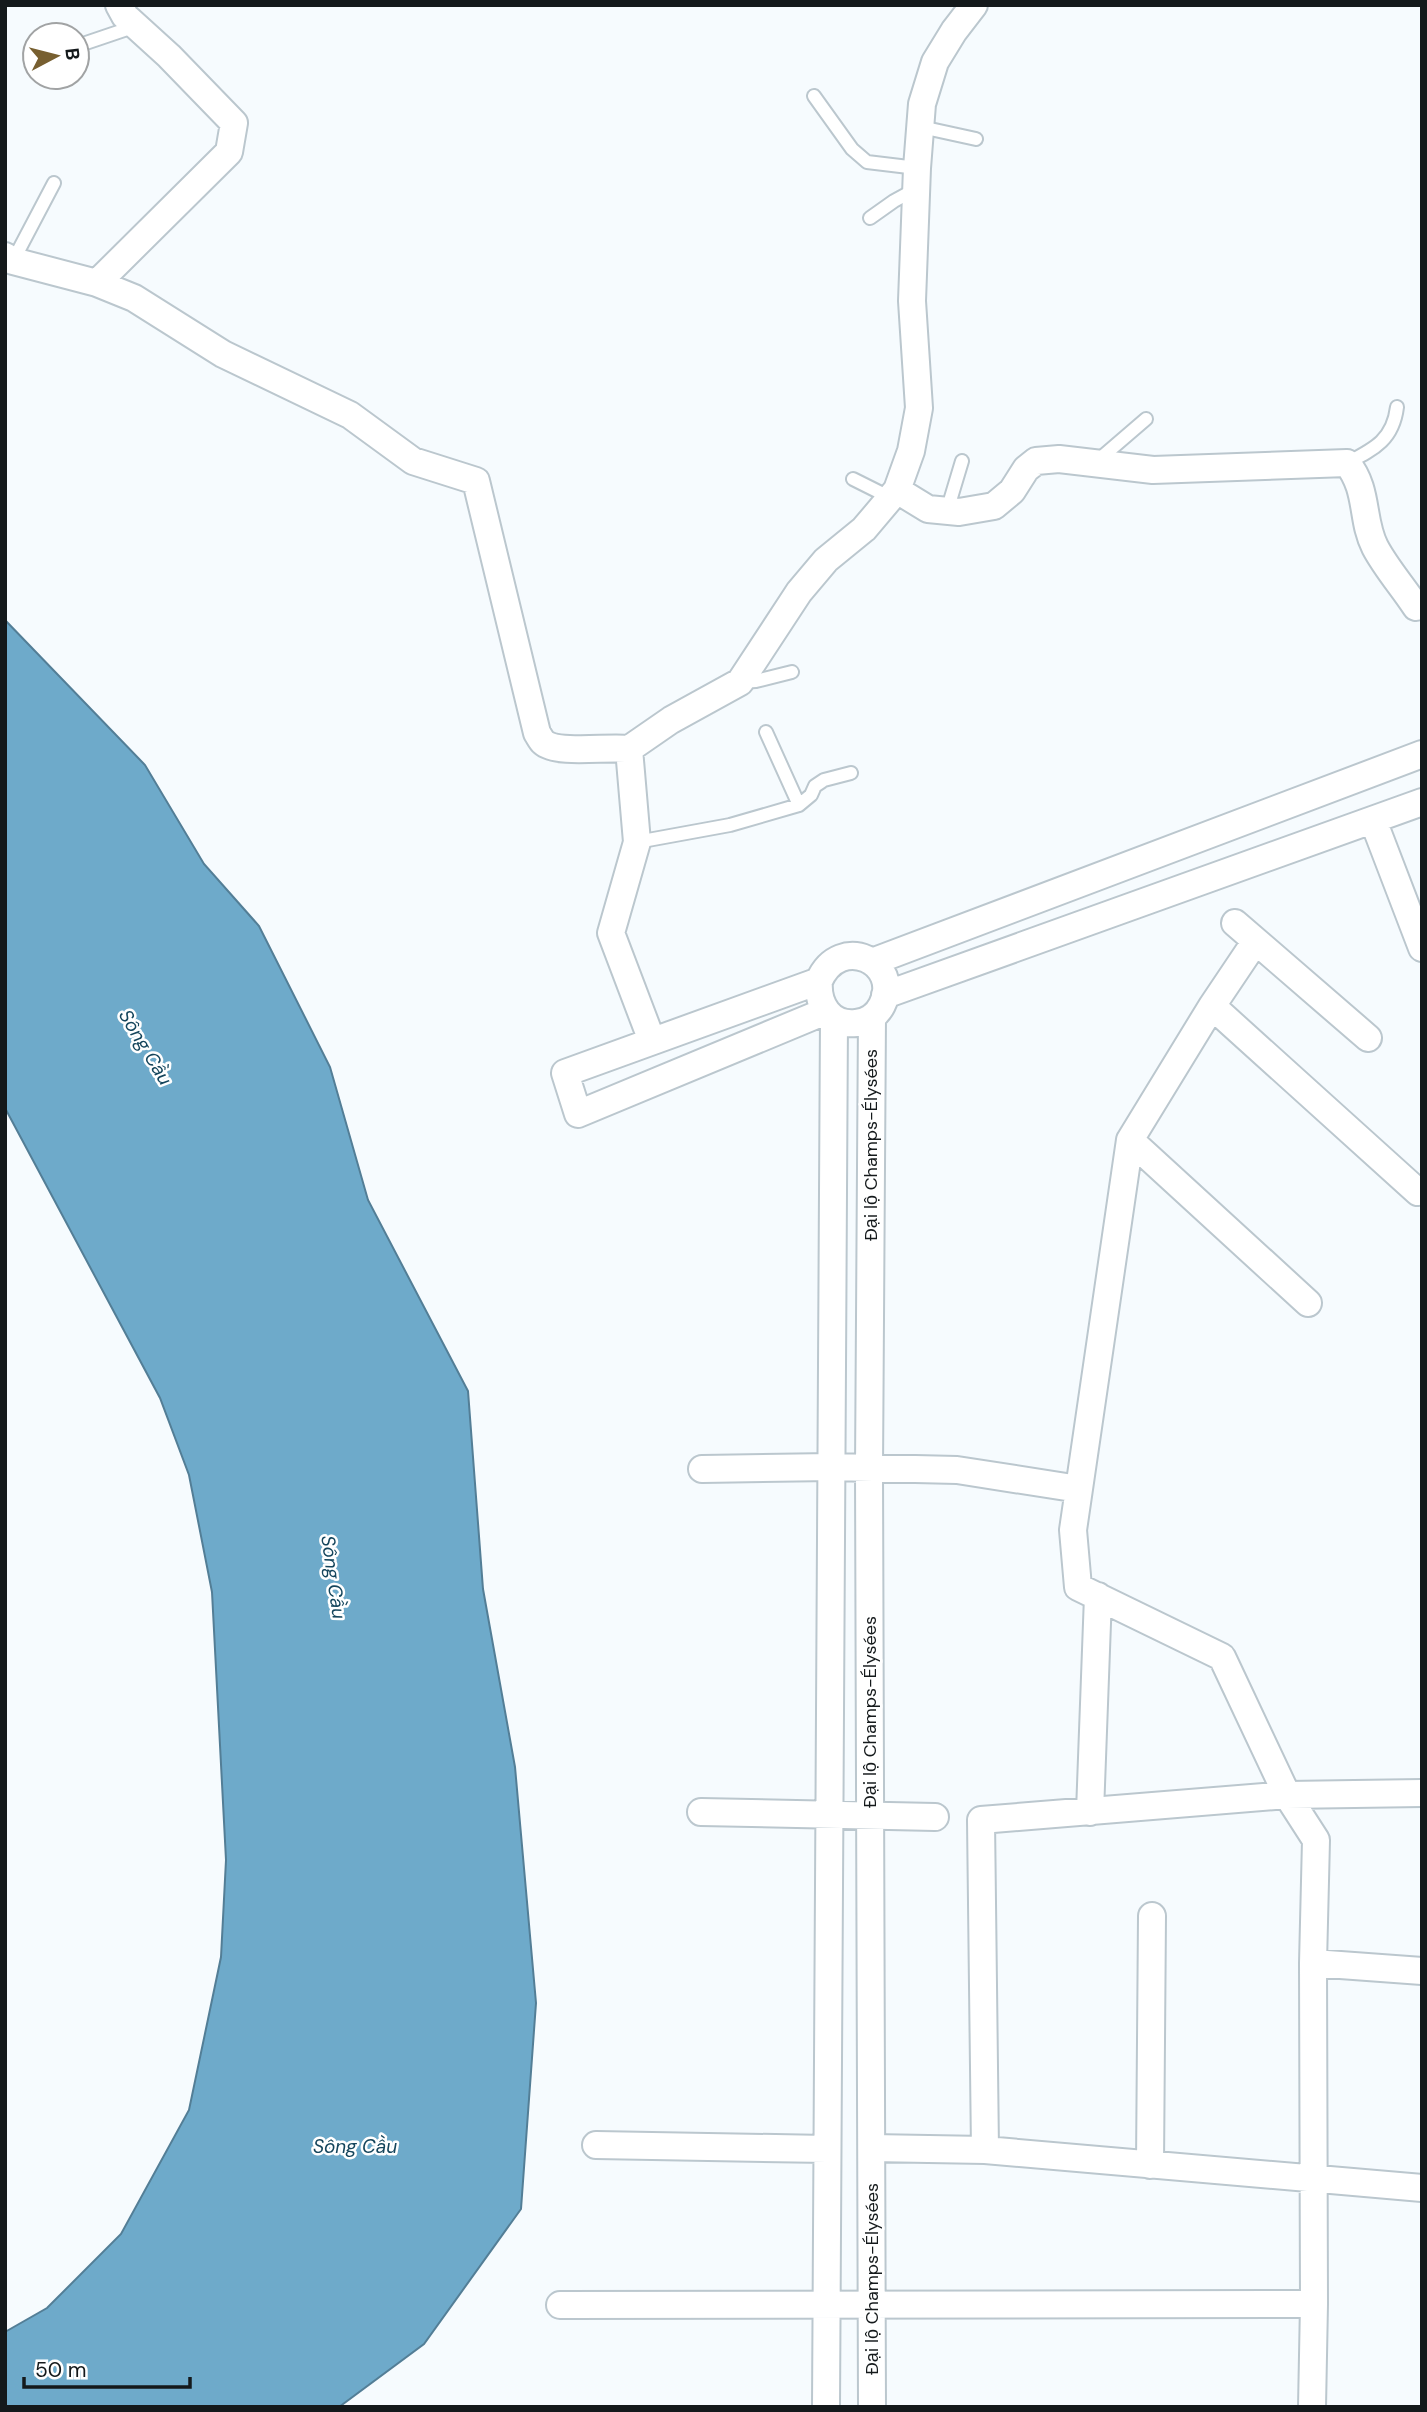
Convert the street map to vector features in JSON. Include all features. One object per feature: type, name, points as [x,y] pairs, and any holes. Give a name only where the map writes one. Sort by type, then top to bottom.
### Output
[{"type":"street","points":[[97,283],[229,152],[234,123],[169,56],[125,16],[119,5]]},
{"type":"street","points":[[9,258],[97,283],[134,298],[223,354],[350,415],[413,461],[476,481],[537,733],[544,744],[556,749],[629,749],[671,720],[740,682],[826,560],[864,529],[894,494],[911,451],[919,408],[912,300],[922,104],[935,62],[974,5]]},
{"type":"street","points":[[894,494],[928,509],[959,512],[994,506],[1012,491],[1026,469],[1036,461],[1059,459],[1153,471],[1347,463],[1354,472],[1364,496],[1375,546],[1419,606]]},
{"type":"street","points":[[629,749],[637,842],[611,933],[652,1041]]},
{"type":"street","points":[[872,962],[1422,754]]},
{"type":"street","points":[[886,995],[1422,802]]},
{"type":"street","points":[[1373,820],[1422,948]]},
{"type":"street","points":[[1235,923],[1367,1038]]},
{"type":"street","points":[[1255,942],[1212,1006],[1130,1140],[1073,1530],[1079,1587],[1222,1657],[1287,1795],[1316,1840],[1313,1963],[1312,2407]]},
{"type":"street","points":[[819,981],[565,1073],[578,1114],[830,1015],[853,1024],[872,1017],[886,995],[883,976],[872,962],[862,957],[840,957],[823,971],[818,992],[830,1015],[831,1467],[826,2407]]},
{"type":"street","points":[[1212,1006],[1418,1192]]},
{"type":"street","name":"Đại lộ Champs-Élysées","points":[[872,1017],[869,1469],[872,2407]]},
{"type":"street","points":[[1130,1140],[1308,1303]]},
{"type":"street","points":[[702,1469],[831,1467],[957,1470],[1079,1489]]},
{"type":"street","points":[[1090,1812],[1098,1596]]},
{"type":"street","points":[[985,2150],[981,1821],[1287,1795],[1422,1793]]},
{"type":"street","points":[[701,1812],[935,1817]]},
{"type":"street","points":[[1150,2165],[1152,1916]]},
{"type":"street","points":[[1313,1963],[1422,1971]]},
{"type":"street","points":[[597,2145],[827,2149]]},
{"type":"street","points":[[872,2148],[985,2150],[1422,2188]]},
{"type":"street","points":[[560,2305],[1314,2304]]},
{"type":"lane","points":[[91,41],[136,26]]},
{"type":"lane","points":[[814,96],[852,149],[867,162],[917,179],[894,201],[870,218]]},
{"type":"lane","points":[[921,127],[976,139]]},
{"type":"lane","points":[[9,258],[54,183]]},
{"type":"lane","points":[[1347,463],[1383,441],[1391,431],[1397,407]]},
{"type":"lane","points":[[1094,463],[1146,419]]},
{"type":"lane","points":[[947,511],[962,461]]},
{"type":"lane","points":[[853,478],[894,494]]},
{"type":"lane","points":[[740,682],[792,672]]},
{"type":"lane","points":[[766,732],[799,804]]},
{"type":"lane","points":[[637,842],[730,825],[799,804],[824,780],[851,773]]},
{"type":"water","name":"Sông Cầu","points":[[5,620],[145,765],[204,864],[259,926],[330,1067],[368,1200],[468,1391],[483,1589],[515,1767],[536,2003],[521,2209],[424,2344],[339,2407],[5,2407],[5,2332],[47,2308],[121,2234],[189,2110],[221,1957],[226,1860],[212,1592],[189,1475],[160,1398],[5,1108]]}]
